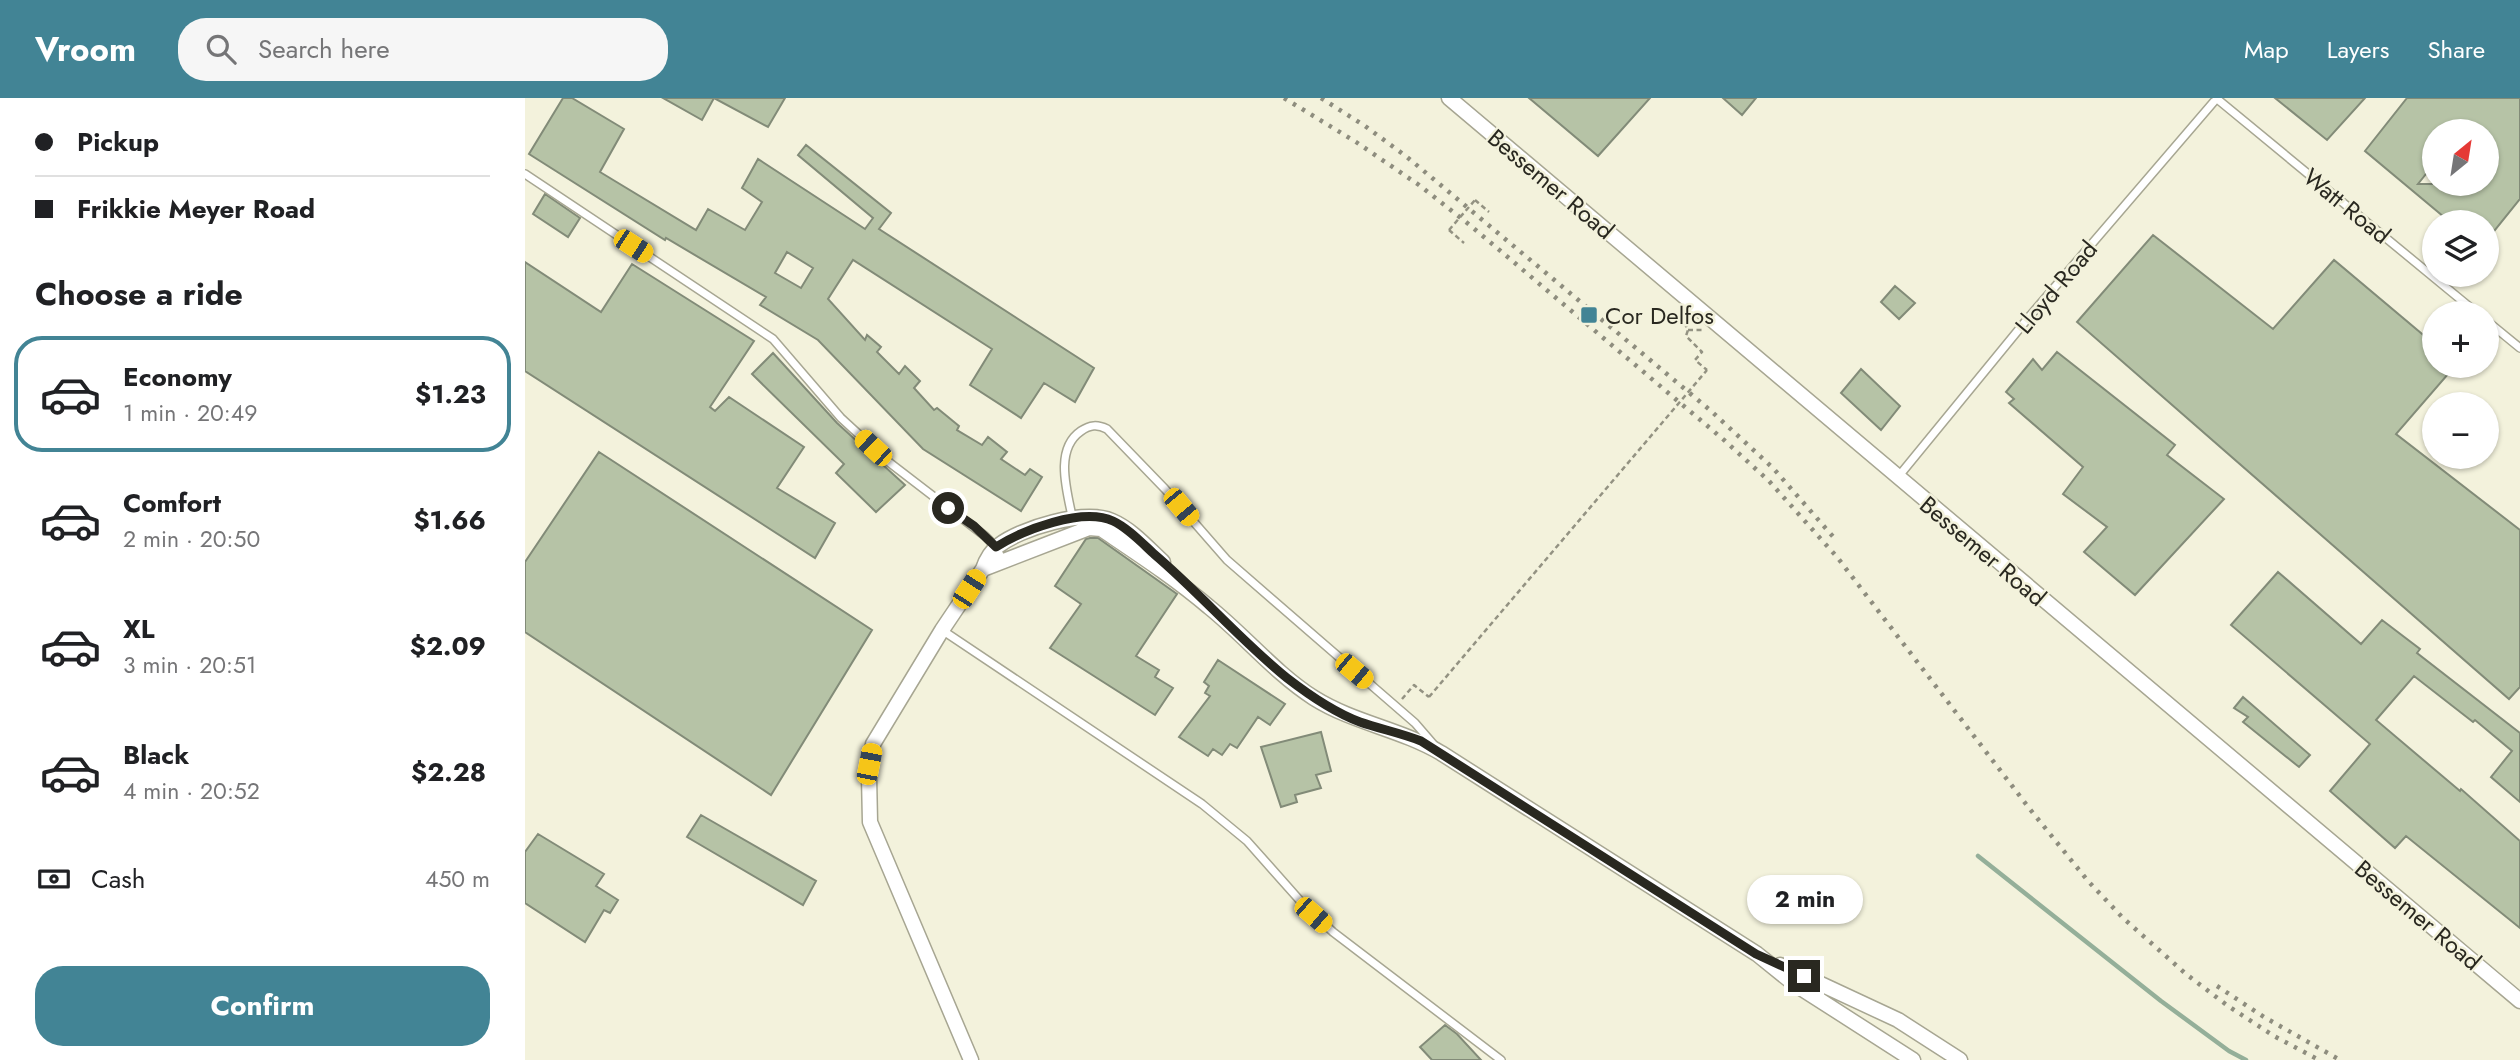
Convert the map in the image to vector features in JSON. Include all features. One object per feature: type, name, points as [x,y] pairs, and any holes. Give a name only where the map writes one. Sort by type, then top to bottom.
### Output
[{"type":"street","name":"Bessemer Road","points":[[1449,98],[2520,1001]]},
{"type":"street","points":[[971,1060],[870,822],[869,776],[873,744],[942,630],[983,569],[986,559],[996,547],[1026,531],[1094,516],[1113,521],[1125,528],[1286,677],[1313,697],[1345,715],[1408,736],[1441,753],[1756,954],[1793,982],[1913,1060]]},
{"type":"street","points":[[983,569],[1089,528],[1101,529],[1211,608]]},
{"type":"street","points":[[1756,954],[1898,1020],[1960,1060]]},
{"type":"lane","name":"Lloyd Road","points":[[1897,478],[2029,317],[2217,98]]},
{"type":"lane","name":"Watt Road","points":[[2217,98],[2462,301]]},
{"type":"lane","points":[[525,174],[773,339],[841,418],[890,463],[974,526],[996,547],[1003,561]]},
{"type":"lane","points":[[2499,331],[2520,348]]},
{"type":"lane","points":[[1076,535],[1064,472],[1068,448],[1080,432],[1089,426],[1102,426],[1165,489],[1227,560],[1415,723],[1441,753]]},
{"type":"lane","points":[[942,630],[1202,804],[1247,841],[1308,909],[1333,932],[1501,1060]]},
{"type":"path","points":[[1464,243],[1449,230],[1475,200],[1489,212]]},
{"type":"path","points":[[1396,707],[1414,685],[1429,698],[1707,370],[1695,360],[1702,352],[1686,336]]},
{"type":"building","points":[[563,98],[572,98],[624,129],[600,172],[696,230],[708,209],[745,230],[762,202],[742,188],[758,159],[865,229],[873,218],[798,155],[806,145],[891,213],[879,229],[1094,368],[1075,402],[1044,383],[1021,418],[970,385],[992,349],[853,260],[828,299],[865,340],[867,335],[881,347],[877,352],[899,374],[905,366],[920,381],[914,388],[934,410],[937,408],[959,426],[957,430],[982,445],[988,437],[1007,452],[1001,459],[1025,475],[1030,469],[1042,477],[1021,511],[923,449],[818,340],[760,305],[766,297],[666,238],[665,240],[529,154]],"holes":[[[787,252],[813,268],[801,288],[775,273]]]},
{"type":"building","points":[[663,98],[714,98],[702,120]]},
{"type":"building","points":[[714,98],[785,98],[768,127]]},
{"type":"building","points":[[1529,98],[1650,98],[1598,156]]},
{"type":"building","points":[[1723,98],[1756,98],[1742,115]]},
{"type":"building","points":[[2275,98],[2365,98],[2327,140]]},
{"type":"building","points":[[2407,98],[2520,98],[2520,199],[2499,225],[2499,210],[2436,210],[2365,151]]},
{"type":"building","points":[[545,194],[580,218],[568,237],[533,214]]},
{"type":"building","points":[[2153,235],[2273,329],[2334,260],[2422,334],[2422,378],[2445,378],[2432,392],[2422,392],[2422,404],[2396,434],[2422,454],[2422,469],[2441,469],[2520,530],[2520,687],[2509,699],[2077,322]]},
{"type":"building","points":[[525,262],[601,312],[632,264],[754,341],[710,407],[715,411],[729,397],[804,447],[777,488],[835,523],[815,558],[525,371]]},
{"type":"building","points":[[1895,286],[1915,303],[1899,319],[1881,302]]},
{"type":"building","points":[[2057,352],[2175,445],[2167,455],[2224,499],[2135,595],[2084,552],[2107,527],[2063,494],[2083,467],[2009,403],[2014,399],[2006,392],[2033,359],[2042,370]]},
{"type":"building","points":[[773,353],[837,423],[905,485],[876,512],[836,473],[844,464],[752,374]]},
{"type":"building","points":[[1861,369],[1900,406],[1881,430],[1841,393]]},
{"type":"building","points":[[599,452],[872,630],[771,795],[525,632],[525,562]]},
{"type":"building","points":[[1098,538],[1177,594],[1136,656],[1159,670],[1155,677],[1173,688],[1155,715],[1050,648],[1081,604],[1055,586],[1086,539]]},
{"type":"building","points":[[2278,572],[2361,644],[2382,620],[2420,649],[2417,653],[2520,733],[2520,802],[2491,777],[2512,751],[2475,720],[2473,722],[2414,676],[2376,720],[2520,841],[2520,928],[2406,836],[2395,848],[2330,791],[2370,744],[2231,625]]},
{"type":"building","points":[[1218,660],[1285,704],[1270,725],[1258,717],[1237,748],[1230,744],[1222,755],[1213,749],[1208,756],[1179,737],[1210,696],[1205,693],[1209,686],[1204,682]]},
{"type":"building","points":[[2243,697],[2310,755],[2299,767],[2243,722],[2248,717],[2234,708]]},
{"type":"building","points":[[1321,732],[1331,771],[1316,775],[1321,788],[1295,795],[1297,802],[1281,807],[1261,747]]},
{"type":"building","points":[[701,815],[816,881],[803,905],[687,837]]},
{"type":"building","points":[[538,834],[604,874],[596,886],[618,900],[610,913],[604,910],[585,942],[525,903],[525,852]]},
{"type":"building","points":[[1445,1025],[1481,1060],[1432,1060],[1420,1047]]},
{"type":"waterway","points":[[1978,856],[2161,1001],[2229,1051],[2246,1060]]},
{"type":"railway","points":[[1284,98],[1419,185],[1471,226],[1769,481],[1837,557],[2029,808],[2088,881],[2123,918],[2186,974],[2228,1006],[2274,1036],[2319,1060]]},
{"type":"railway","points":[[1321,98],[1407,157],[1710,410],[1773,468],[1836,540]]},
{"type":"railway","points":[[2217,986],[2264,1017],[2340,1060]]},
{"type":"place","name":"Cor Delfos","points":[[1589,315]]},
{"type":"route","points":[[948,508],[974,526],[996,547],[1026,531],[1072,519],[1094,516],[1113,521],[1125,528],[1185,581],[1286,677],[1313,697],[1359,721],[1421,741],[1756,954],[1804,976]]}]
